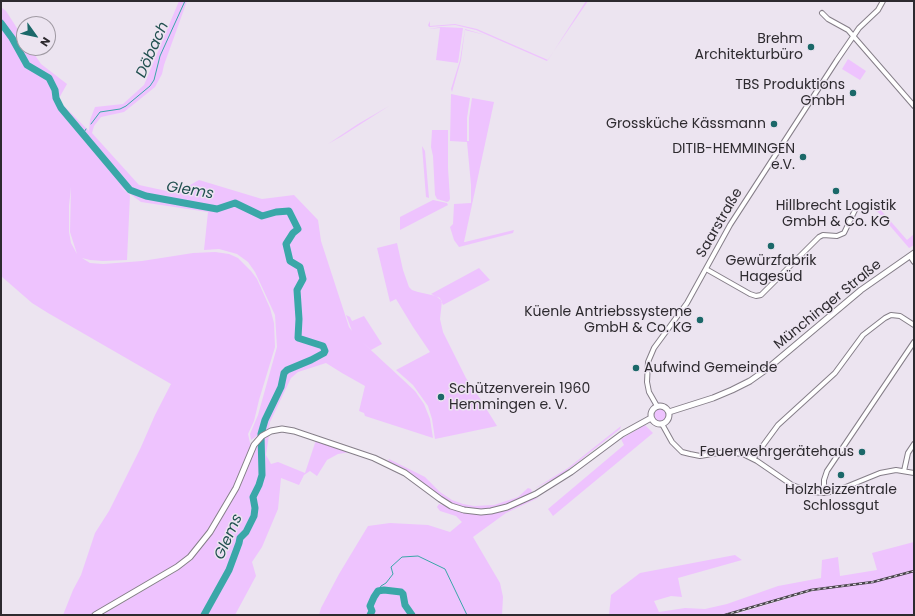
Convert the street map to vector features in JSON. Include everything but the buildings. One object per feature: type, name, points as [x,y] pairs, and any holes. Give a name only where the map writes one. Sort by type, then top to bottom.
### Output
[{"type":"street","name":"Saarstraße","points":[[657,406],[649,392],[647,382],[649,357],[657,343],[687,303],[730,225],[853,37],[859,28],[878,10],[883,1]]},
{"type":"street","points":[[822,13],[828,19],[848,30],[914,106]]},
{"type":"street","points":[[706,269],[750,294],[756,296],[761,295],[819,237],[823,235],[837,236],[842,234],[857,206]]},
{"type":"street","points":[[912,254],[914,262]]},
{"type":"street","name":"Münchinger Straße","points":[[669,412],[714,398],[750,381],[783,357],[825,319],[861,290],[912,254]]},
{"type":"street","points":[[753,459],[778,425],[829,380],[843,363],[861,336],[888,316],[899,315],[914,325]]},
{"type":"street","points":[[824,493],[824,480],[827,471],[914,342]]},
{"type":"street","points":[[657,406],[664,407],[669,412],[668,419],[662,424],[656,423],[651,418],[652,410],[657,406]]},
{"type":"street","points":[[95,615],[177,567],[190,557],[210,532],[234,491],[257,442],[266,434],[275,430],[288,430],[380,460],[405,473],[451,506],[464,510],[481,512],[507,507],[536,494],[571,472],[622,434],[651,418]]},
{"type":"street","points":[[662,424],[672,442],[677,448],[686,453],[700,456],[725,452],[743,454],[798,488],[812,492],[824,493],[844,489],[880,473],[896,470],[914,473]]},
{"type":"street","points":[[904,471],[908,453],[914,444]]},
{"type":"shaded area","points":[[179,1],[187,1],[162,74],[155,87],[124,112],[101,117],[94,126],[92,133],[139,185],[176,193],[199,180],[262,199],[294,195],[318,220],[321,241],[349,327],[352,331],[346,315],[350,317],[352,321],[364,316],[382,344],[371,350],[359,339],[415,391],[424,404],[430,419],[433,438],[365,416],[364,413],[359,411],[365,386],[326,363],[298,372],[291,378],[270,422],[269,428],[251,440],[250,434],[258,415],[277,347],[275,315],[255,272],[248,262],[237,254],[219,249],[204,250],[208,212],[141,202],[117,184],[130,195],[127,260],[103,261],[82,258],[90,263],[103,264],[142,261],[193,253],[215,252],[229,254],[238,258],[257,279],[270,308],[274,323],[275,347],[254,421],[248,434],[251,447],[234,487],[202,540],[188,556],[171,568],[91,615],[63,615],[81,575],[95,533],[109,511],[171,384],[32,303],[1,276],[1,7],[6,11],[16,27],[16,56],[36,56],[41,64],[67,84],[58,100],[89,131],[90,120],[95,107],[123,104],[144,85]],"holes":[[[71,187],[70,232],[77,254],[71,243],[69,232]]]},
{"type":"shaded area","points":[[586,1],[588,1],[553,52]]},
{"type":"shaded area","points":[[430,21],[430,26],[455,24],[477,29],[548,60],[547,61],[476,30],[455,25],[429,27],[428,25]]},
{"type":"shaded area","points":[[441,27],[463,28],[458,63],[436,60],[440,28],[428,29]]},
{"type":"shaded area","points":[[465,29],[485,35],[465,30],[461,60],[452,92],[451,89],[460,60]]},
{"type":"shaded area","points":[[848,59],[866,71],[860,80],[842,69]]},
{"type":"shaded area","points":[[451,94],[470,98],[467,118],[467,141],[469,141],[469,118],[472,98],[494,102],[464,242],[514,230],[513,233],[459,247],[454,240],[450,227],[453,224],[454,204],[471,203],[471,185],[467,142],[450,141]]},
{"type":"shaded area","points":[[389,106],[342,136],[328,144],[358,124]]},
{"type":"shaded area","points":[[432,130],[448,130],[450,199],[447,202],[437,199],[435,195],[433,156],[431,147]]},
{"type":"shaded area","points":[[422,146],[425,151],[429,198],[426,197]]},
{"type":"shaded area","points":[[433,200],[447,203],[448,205],[400,230],[400,217]]},
{"type":"shaded area","points":[[879,208],[907,240],[914,234],[914,245],[909,248],[876,211]]},
{"type":"shaded area","points":[[397,243],[403,270],[409,287],[418,292],[436,296],[442,301],[440,319],[443,332],[466,378],[497,426],[435,439],[432,419],[428,406],[413,385],[396,370],[430,352],[396,299],[390,302],[377,248]]},
{"type":"shaded area","points":[[479,268],[490,280],[443,305],[440,298],[431,294]]},
{"type":"shaded area","points":[[658,409],[662,409],[666,415],[662,421],[658,421],[654,417],[654,413]]},
{"type":"shaded area","points":[[645,425],[653,433],[553,516],[548,509],[624,445],[621,439]]},
{"type":"shaded area","points":[[621,426],[620,429],[569,469],[534,489],[568,468]]},
{"type":"shaded area","points":[[269,435],[266,455],[271,464],[278,462],[305,473],[316,440],[351,452],[338,454],[327,460],[317,476],[310,471],[304,475],[299,485],[281,478],[278,509],[262,547],[252,562],[256,576],[235,615],[102,615],[177,571],[192,560],[212,533],[238,490],[256,448],[260,442]]},
{"type":"shaded area","points":[[389,459],[425,477],[440,492],[452,500],[463,504],[474,506],[494,505],[518,497],[528,488],[531,489],[532,492],[531,494],[503,506],[479,510],[468,509],[453,504],[441,497],[410,474],[388,461]]},
{"type":"shaded area","points":[[534,497],[538,498],[506,513],[473,537],[500,583],[503,597],[502,615],[319,615],[321,608],[339,574],[368,526],[390,523],[428,525],[450,532],[462,522],[456,516],[440,511],[437,507],[439,504],[478,514]]},
{"type":"shaded area","points":[[914,542],[914,615],[732,615],[813,591],[848,586],[805,591],[725,615],[609,615],[611,595],[640,573],[735,555],[742,560],[678,578],[682,597],[671,596],[654,601],[659,612],[685,608],[705,609],[727,604],[778,586],[821,578],[822,560],[838,557],[840,576],[877,570],[872,553]]},
{"type":"waterway","name":"Döbach","points":[[91,124],[100,112],[120,109],[126,106],[150,86],[154,80],[160,56],[185,1]]},
{"type":"waterway","name":"Glems","points":[[1,23],[12,38],[27,65],[49,78],[61,108],[130,190],[146,196],[217,209],[235,203],[262,216],[276,212],[289,211],[298,229],[293,233],[286,244],[290,261],[300,267],[303,279],[297,290],[299,319],[298,338],[323,346],[325,351],[311,360],[287,370],[284,373],[281,387],[265,420],[261,434],[262,475],[253,497],[255,508],[254,516],[246,532],[240,538],[229,570],[204,615]]},
{"type":"waterway","name":"Döbach","points":[[83,134],[86,129]]},
{"type":"waterway","name":"Glems","points":[[378,591],[393,574],[391,567],[402,557],[418,556],[445,569],[467,615]]},
{"type":"waterway","name":"Glems","points":[[370,615],[372,611],[370,606],[374,597],[378,591],[384,590],[401,592],[403,594],[405,605],[412,615]]},
{"type":"railway","points":[[725,615],[811,590],[873,582],[914,571]]},
{"type":"place","name":"Brehm Architekturbüro","points":[[811,47]]},
{"type":"place","name":"TBS Produktions GmbH","points":[[853,93]]},
{"type":"place","name":"Grossküche Kässmann","points":[[774,124]]},
{"type":"place","name":"DITIB-HEMMINGEN e.V.","points":[[803,157]]},
{"type":"place","name":"Hillbrecht Logistik GmbH & Co. KG","points":[[836,191]]},
{"type":"place","name":"Gewürzfabrik Hagesüd","points":[[771,246]]},
{"type":"place","name":"Küenle Antriebssysteme GmbH & Co. KG","points":[[700,320]]},
{"type":"place","name":"Aufwind Gemeinde","points":[[636,368]]},
{"type":"place","name":"Schützenverein 1960 Hemmingen e. V.","points":[[441,397]]},
{"type":"place","name":"Feuerwehrgerätehaus","points":[[862,452]]},
{"type":"place","name":"Holzheizzentrale Schlossgut","points":[[841,475]]}]
